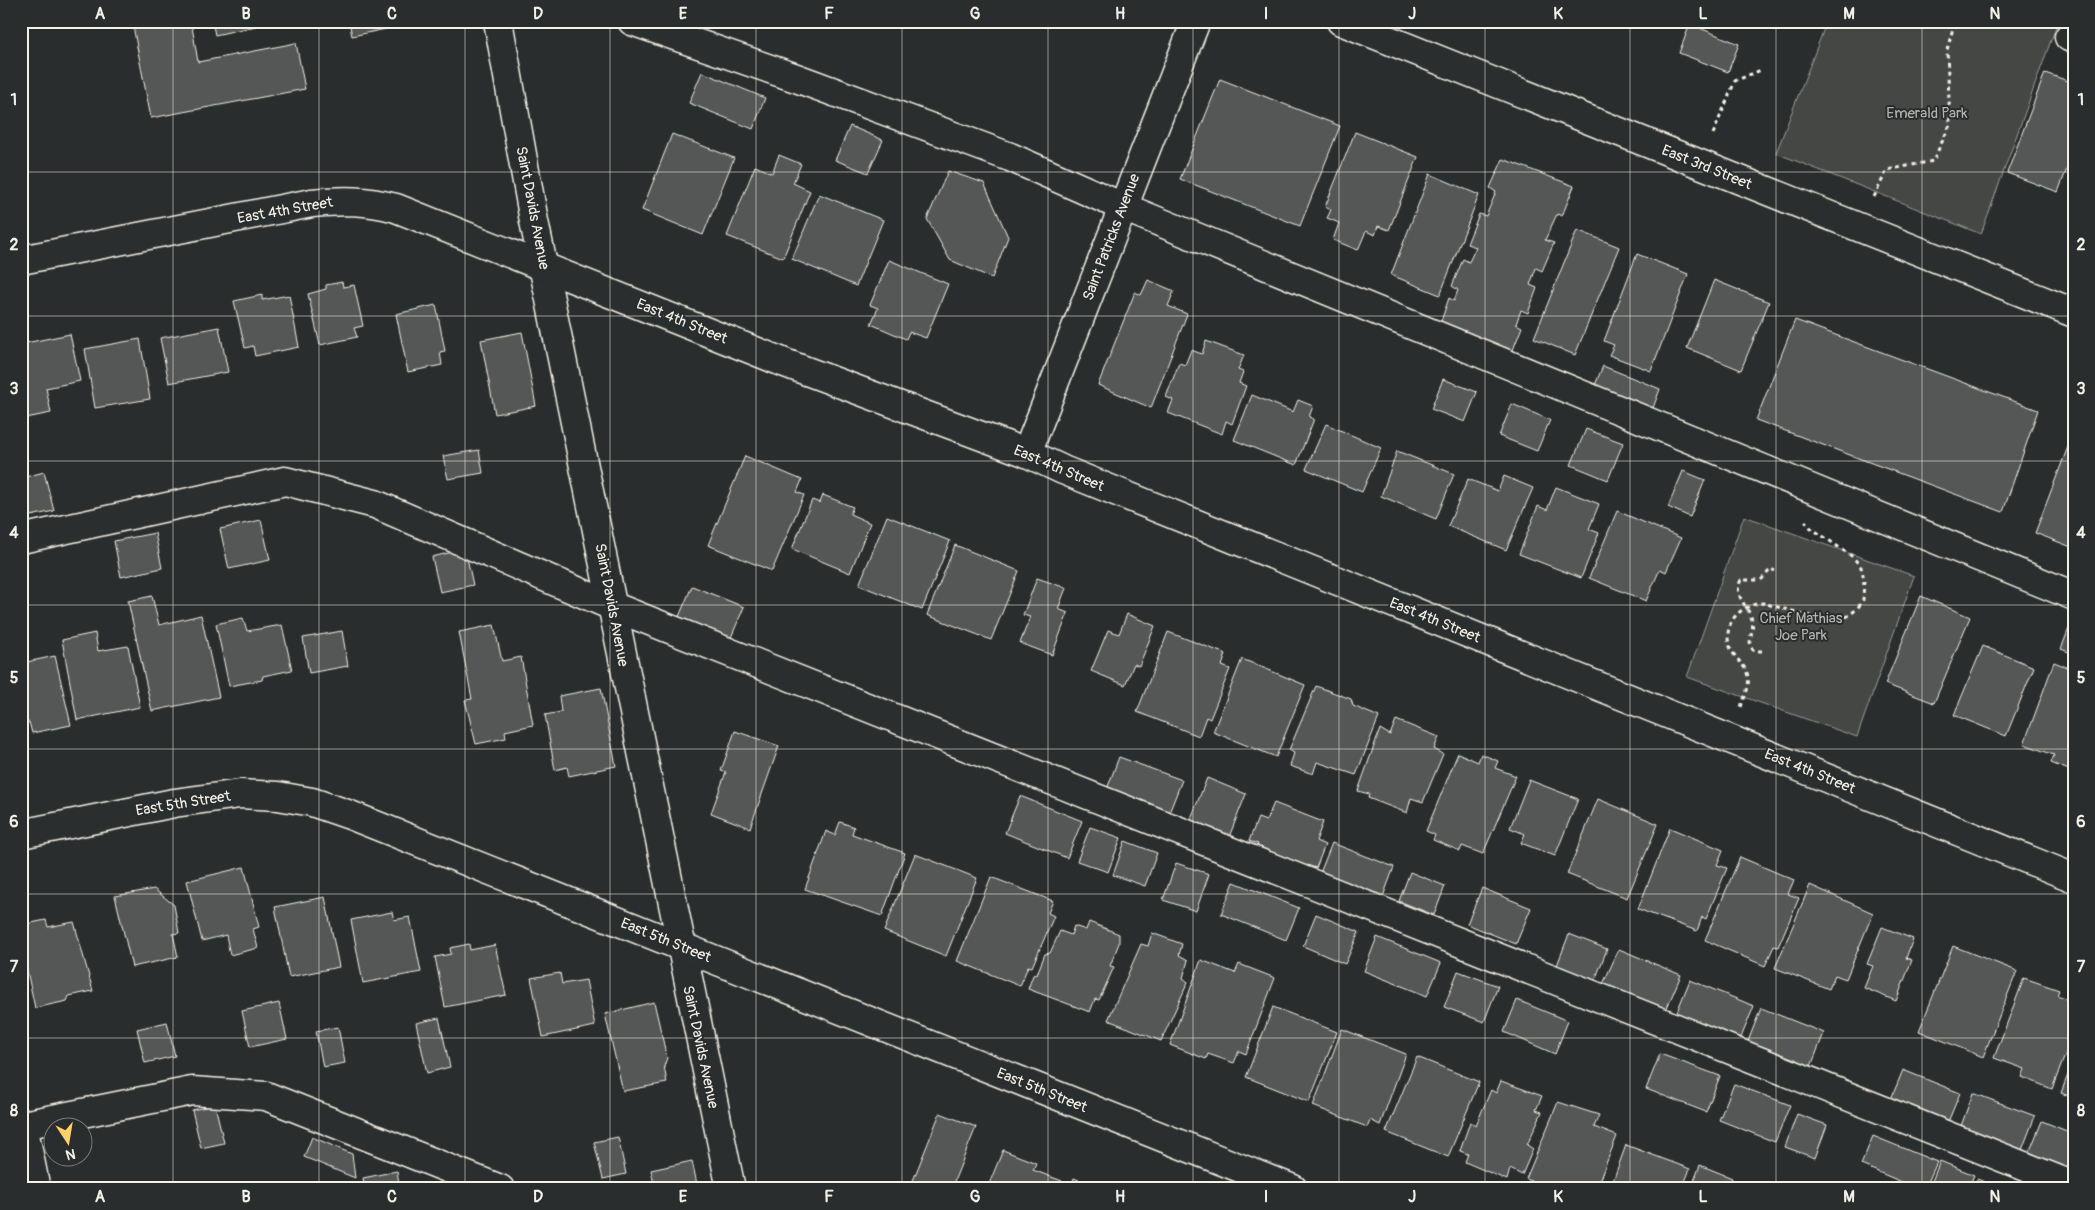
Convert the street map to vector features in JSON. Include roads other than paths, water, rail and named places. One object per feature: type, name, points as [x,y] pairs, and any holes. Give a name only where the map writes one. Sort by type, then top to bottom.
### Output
[{"type":"street","name":"Saint Davids Avenue","points":[[498,21],[544,266],[731,1189]]},
{"type":"street","points":[[632,21],[799,79],[1010,157],[1123,207],[2074,596]]},
{"type":"street","name":"Saint Patricks Avenue","points":[[1027,454],[1196,21]]},
{"type":"street","name":"East 3rd Street","points":[[1340,21],[2074,313]]},
{"type":"street","name":"East 4th Street","points":[[21,260],[312,203],[348,200],[375,202],[396,208],[785,363],[1027,454],[2074,878]]},
{"type":"street","points":[[21,539],[285,481],[375,504],[612,606],[2074,1186]]},
{"type":"street","name":"East 5th Street","points":[[21,834],[201,798],[240,794],[278,796],[312,802],[350,815],[1293,1189]]},
{"type":"street","points":[[36,1189],[22,1126],[192,1091],[266,1096],[500,1189]]},
{"type":"park label","name":"Emerald Park","points":[[1927,113]]},
{"type":"park label","name":"Chief Mathias Joe Park","points":[[1801,626]]}]
